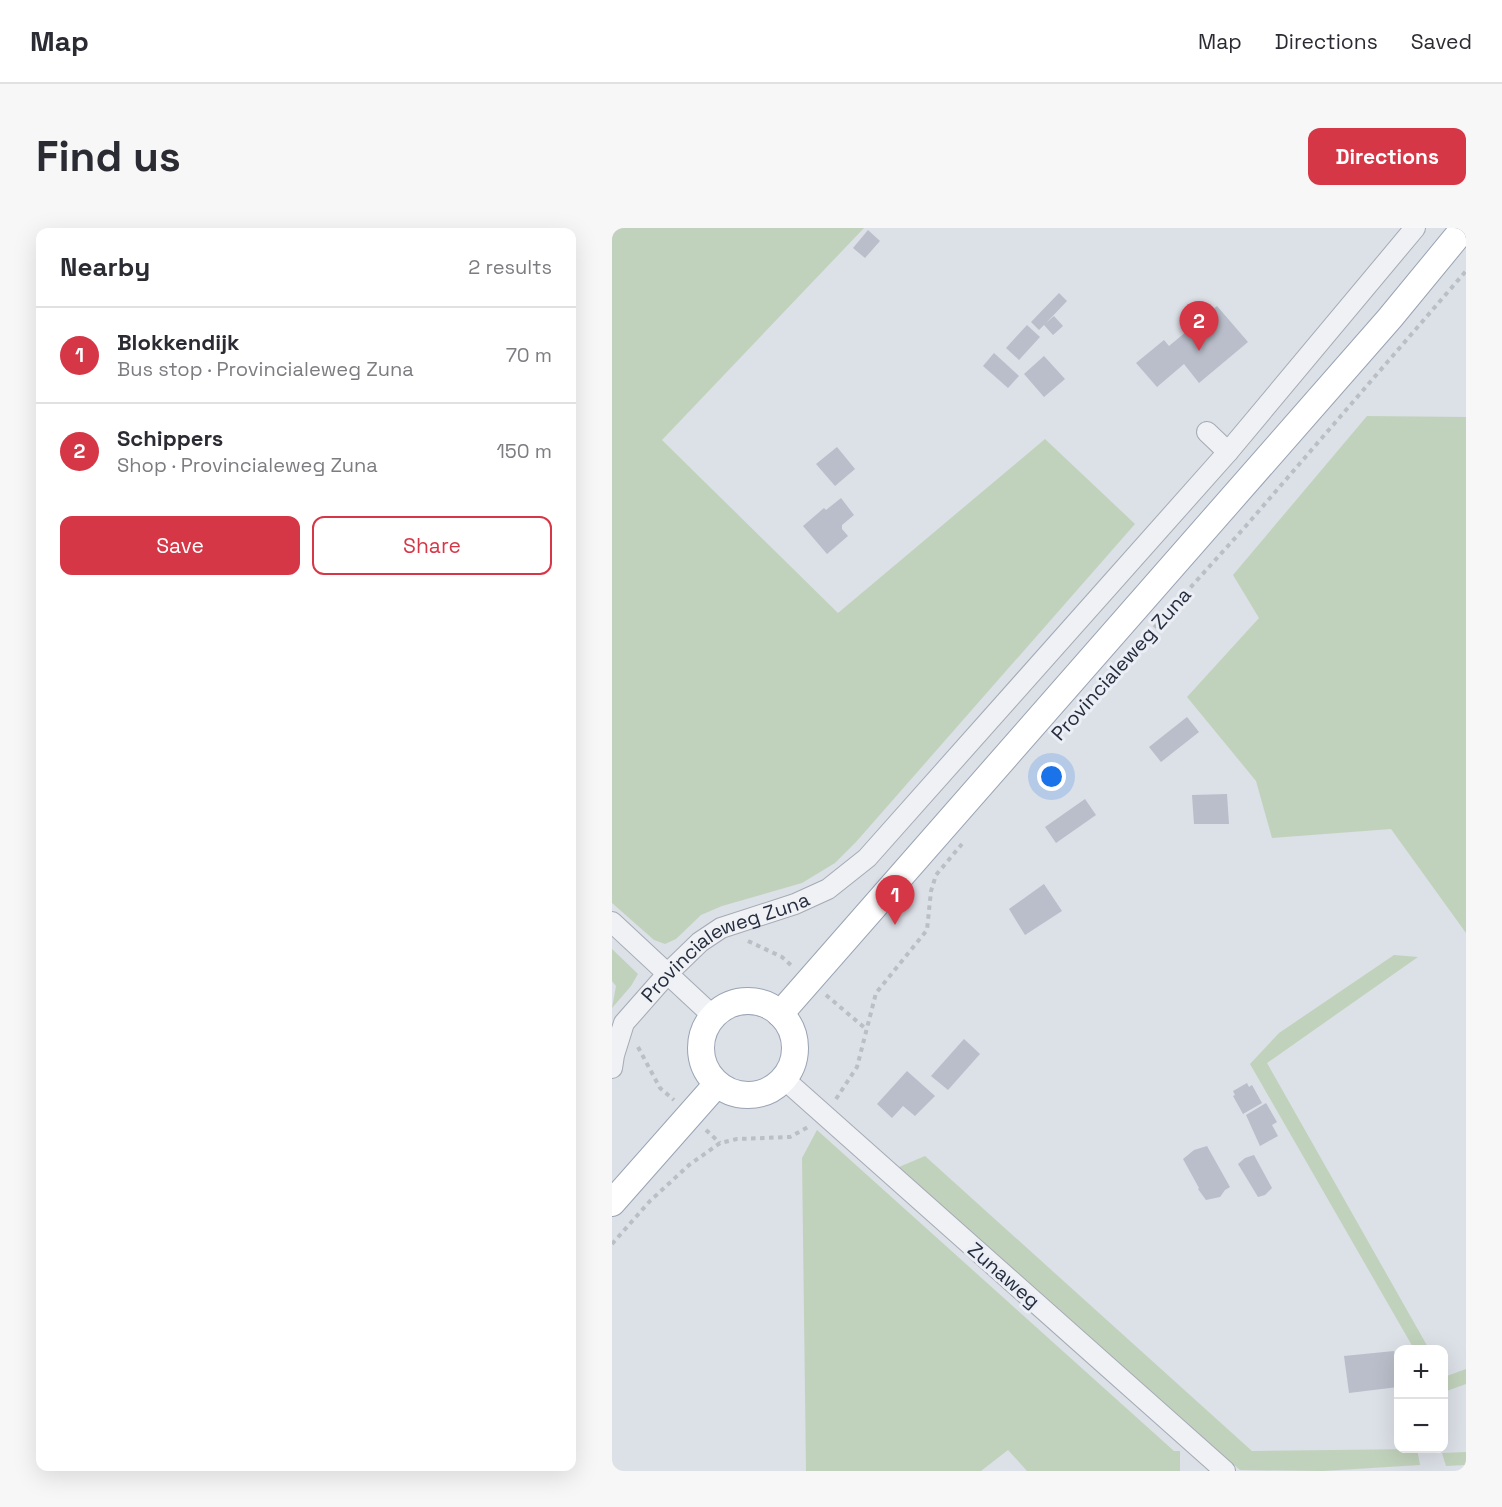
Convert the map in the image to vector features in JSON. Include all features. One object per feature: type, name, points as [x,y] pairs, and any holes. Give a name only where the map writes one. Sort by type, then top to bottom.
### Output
[{"type":"main road","name":"Provincialeweg Zuna","points":[[780,1014],[1374,336],[1464,228]]},
{"type":"main road","points":[[742,1001],[763,1003],[780,1014],[794,1039],[793,1062],[784,1079],[768,1090],[754,1095],[736,1094],[717,1084],[704,1066],[701,1047],[704,1030],[713,1016],[729,1005],[742,1001]]},
{"type":"main road","points":[[612,1203],[717,1084]]},
{"type":"street","name":"Provincialeweg Zuna","points":[[612,1068],[624,1023],[668,973],[700,942],[722,928],[795,904],[828,889],[867,858],[1228,452],[1415,228]]},
{"type":"street","points":[[1207,432],[1228,452]]},
{"type":"street","points":[[612,922],[713,1016]]},
{"type":"street","name":"Zunaweg","points":[[784,1079],[1225,1471]]},
{"type":"path","name":"Provincialeweg Zuna","points":[[1083,706],[1245,527],[1466,271]]},
{"type":"path","points":[[612,1244],[650,1201],[689,1165],[720,1143],[737,1139],[790,1137],[824,1116],[857,1067],[876,993],[927,930],[931,891],[936,875],[967,838]]},
{"type":"path","points":[[624,1023],[660,1088],[720,1143]]},
{"type":"green space","points":[[612,228],[864,228],[662,440],[838,613],[1045,439],[1135,524],[856,842],[835,863],[802,883],[722,906],[701,915],[676,939],[665,944],[654,940],[612,903]]},
{"type":"green space","points":[[1367,416],[1466,417],[1466,933],[1391,829],[1272,838],[1256,781],[1187,697],[1259,618],[1233,575]]},
{"type":"green space","points":[[612,949],[638,974],[612,1008],[616,986],[612,981]]},
{"type":"green space","points":[[1394,955],[1418,957],[1267,1063],[1427,1345],[1412,1345],[1250,1064],[1279,1033]]},
{"type":"green space","points":[[817,1130],[1174,1451],[1180,1451],[1180,1471],[1027,1471],[1008,1450],[981,1471],[806,1471],[802,1158]]},
{"type":"green space","points":[[925,1156],[1252,1451],[1394,1449],[1394,1453],[1418,1453],[1420,1465],[1323,1471],[1240,1470],[899,1167]]},
{"type":"green space","points":[[1466,1369],[1466,1384],[1448,1391],[1448,1376]]},
{"type":"green space","points":[[1466,1452],[1466,1465],[1446,1466],[1442,1453]]},
{"type":"building","points":[[868,230],[880,241],[865,258],[853,248]]},
{"type":"building","points":[[1059,293],[1067,301],[1046,323],[1054,316],[1063,326],[1053,335],[1044,325],[1039,330],[1031,322]]},
{"type":"building","points":[[1217,306],[1248,342],[1199,383],[1184,364],[1157,387],[1136,363],[1164,340],[1169,346]]},
{"type":"building","points":[[1027,325],[1040,337],[1019,360],[1006,348]]},
{"type":"building","points":[[994,353],[1019,376],[1008,388],[983,366]]},
{"type":"building","points":[[1044,356],[1065,379],[1044,397],[1024,374]]},
{"type":"building","points":[[837,447],[855,469],[835,486],[816,464]]},
{"type":"building","points":[[841,498],[854,515],[842,525],[842,529],[848,536],[827,554],[803,526],[824,508],[826,510]]},
{"type":"building","points":[[1187,717],[1199,732],[1161,762],[1149,747]]},
{"type":"building","points":[[1227,794],[1229,824],[1194,824],[1192,795]]},
{"type":"building","points":[[1085,799],[1096,815],[1056,843],[1045,827]]},
{"type":"building","points":[[1044,884],[1062,911],[1025,935],[1009,909]]},
{"type":"building","points":[[964,1039],[980,1054],[948,1090],[931,1076]]},
{"type":"building","points":[[907,1071],[935,1096],[915,1116],[903,1106],[892,1118],[877,1104]]},
{"type":"building","points":[[1247,1083],[1249,1087],[1252,1085],[1262,1103],[1243,1114],[1233,1096],[1235,1095],[1233,1091]]},
{"type":"building","points":[[1266,1103],[1277,1122],[1272,1125],[1278,1136],[1260,1146],[1246,1115]]},
{"type":"building","points":[[1207,1146],[1230,1187],[1220,1197],[1206,1200],[1183,1159],[1194,1150]]},
{"type":"building","points":[[1254,1155],[1272,1188],[1265,1195],[1258,1197],[1238,1164]]},
{"type":"building","points":[[1394,1351],[1394,1387],[1349,1393],[1344,1356]]},
{"type":"place","name":"Schippers","points":[[1199,351]]},
{"type":"place","name":"Blokkendijk","points":[[895,925]]}]
